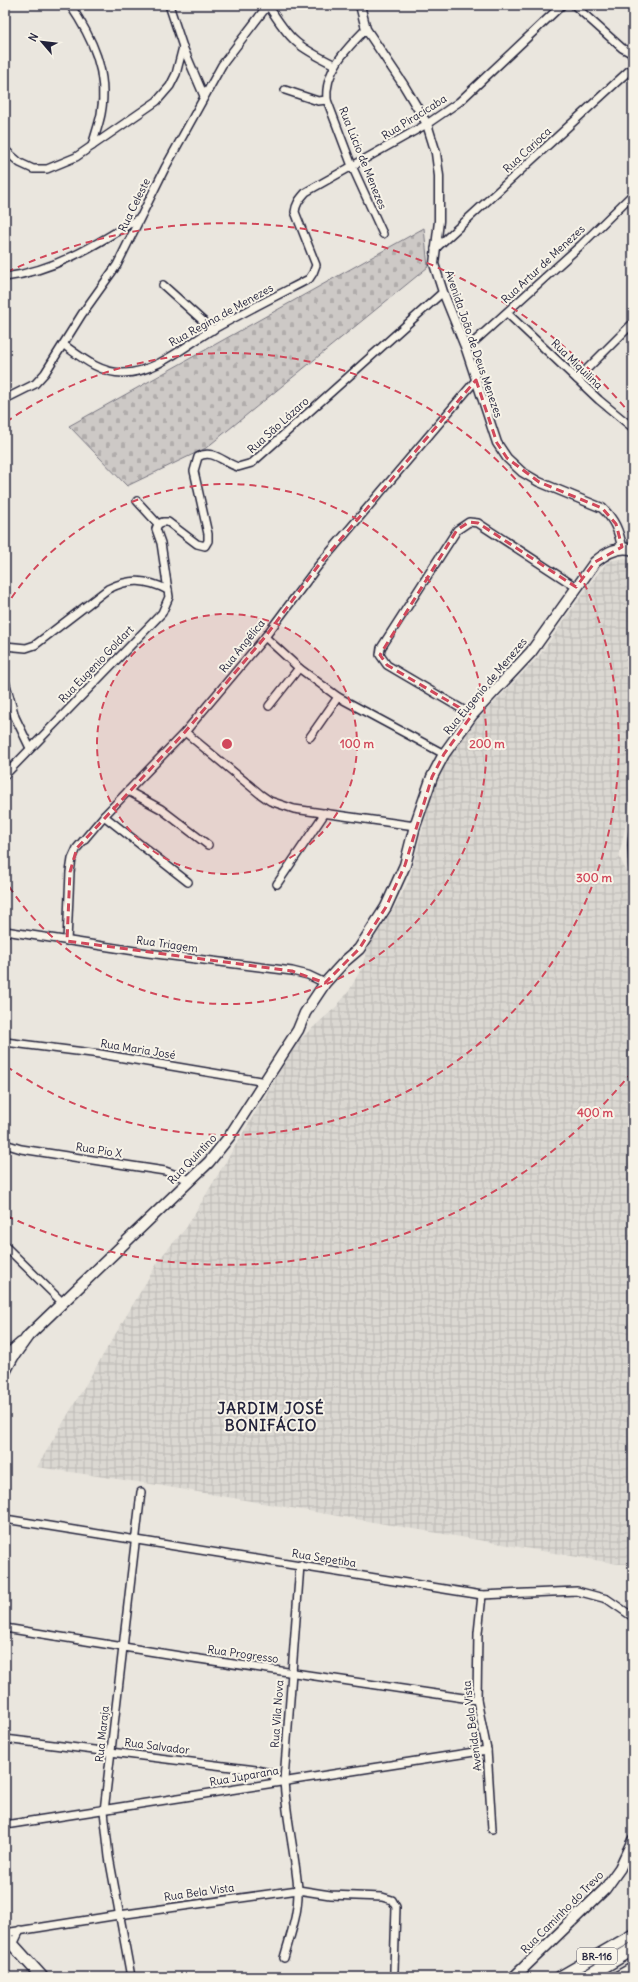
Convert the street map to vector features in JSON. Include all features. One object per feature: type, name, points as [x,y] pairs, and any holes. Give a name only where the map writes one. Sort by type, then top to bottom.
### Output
[{"type":"highway","name":"BR-116","points":[[586,1977],[633,1949]]},
{"type":"highway","name":"BR-116","points":[[619,1977],[633,1969]]},
{"type":"main road","points":[[622,547],[633,550]]},
{"type":"main road","name":"Rua Eugenio de Menezes","points":[[359,949],[376,925],[397,886],[405,865],[415,826],[432,777],[444,754],[472,715],[530,652],[595,562],[602,556],[622,547]]},
{"type":"main road","name":"Rua Quintino","points":[[28,1336],[209,1162],[229,1137],[266,1082],[298,1030],[305,1013],[325,983],[345,961],[359,949]]},
{"type":"main road","points":[[5,1372],[13,1357],[28,1336]]},
{"type":"main road","name":"Rua Caminho do Trevo","points":[[514,1977],[605,1889],[620,1868],[633,1840]]},
{"type":"main road","points":[[5,1934],[42,1977]]},
{"type":"main road","name":"BR-116","points":[[560,1977],[633,1935]]},
{"type":"street","points":[[70,5],[95,48],[100,64],[102,112],[92,146]]},
{"type":"street","points":[[170,5],[183,47],[204,96]]},
{"type":"street","points":[[268,5],[294,42],[309,52],[336,65]]},
{"type":"street","name":"Rua Celeste","points":[[5,399],[35,384],[45,373],[64,345],[82,314],[117,265],[204,96],[222,65],[268,5]]},
{"type":"street","name":"Avenida João de Deus Menezes","points":[[360,5],[366,29],[407,90],[427,124],[436,153],[439,176],[439,221],[434,264],[443,292],[466,349],[497,443],[507,458],[522,472],[539,482],[602,508],[610,515],[616,524],[622,547]]},
{"type":"street","name":"Rua Piracicaba","points":[[301,198],[306,192],[427,124],[459,102],[562,5]]},
{"type":"street","points":[[574,5],[618,44],[633,54]]},
{"type":"street","name":"Rua Lúcio de Menezes","points":[[366,29],[336,65],[328,80],[326,89],[328,100],[352,166],[383,234]]},
{"type":"street","points":[[5,150],[20,163],[33,169],[47,169],[76,157],[157,101],[170,86],[176,74],[183,47]]},
{"type":"street","name":"Rua Carioca","points":[[435,249],[633,67]]},
{"type":"street","points":[[285,90],[318,101],[328,100]]},
{"type":"street","name":"Rua Artur de Menezes","points":[[466,349],[581,245],[633,194]]},
{"type":"street","name":"Rua Regina de Menezes","points":[[64,345],[91,364],[106,371],[123,373],[142,371],[213,330],[309,279],[314,273],[316,265],[295,212],[296,205],[301,198]]},
{"type":"street","points":[[5,277],[39,270],[64,260],[92,247],[140,218]]},
{"type":"street","points":[[163,285],[213,330]]},
{"type":"street","name":"Rua São Lázaro","points":[[158,524],[168,522],[197,544],[205,546],[208,541],[208,534],[194,471],[198,457],[204,454],[211,454],[238,467],[252,463],[443,292]]},
{"type":"street","name":"Rua Miquilina","points":[[507,313],[609,409],[633,428]]},
{"type":"street","points":[[577,379],[633,323]]},
{"type":"street","name":"Rua Angélica","points":[[67,941],[72,859],[77,848],[104,816],[185,732],[265,636],[318,566],[476,380]]},
{"type":"street","points":[[137,501],[158,524]]},
{"type":"street","points":[[472,715],[387,665],[380,654],[381,648],[457,530],[470,522],[478,523],[576,587]]},
{"type":"street","name":"Rua Eugenio Goldart","points":[[5,775],[162,613],[169,597],[161,543],[156,529],[158,524]]},
{"type":"street","points":[[5,646],[26,648],[35,645],[108,589],[120,583],[129,580],[148,582],[168,590]]},
{"type":"street","points":[[265,636],[299,668],[338,697],[444,754]]},
{"type":"street","points":[[269,706],[299,668]]},
{"type":"street","points":[[5,681],[15,717],[30,748]]},
{"type":"street","points":[[310,737],[338,697]]},
{"type":"street","points":[[185,732],[270,801],[294,809],[415,826]]},
{"type":"street","points":[[128,791],[161,809],[186,826],[208,846]]},
{"type":"street","points":[[277,884],[325,813]]},
{"type":"street","points":[[104,816],[188,882]]},
{"type":"street","points":[[633,834],[633,866]]},
{"type":"street","name":"Rua Triagem","points":[[5,931],[148,953],[292,971],[308,975],[325,983]]},
{"type":"street","name":"Rua Maria José","points":[[5,1042],[100,1054],[266,1082]]},
{"type":"street","name":"Rua Pio X","points":[[5,1144],[21,1149],[165,1171],[190,1180]]},
{"type":"street","points":[[5,1246],[62,1302]]},
{"type":"street","name":"Rua Quintino","points":[[5,1355],[28,1336]]},
{"type":"street","name":"Rua Maraja","points":[[131,1977],[109,1857],[104,1811],[141,1492]]},
{"type":"street","name":"Rua Sepetiba","points":[[5,1519],[482,1595],[577,1591],[607,1599],[633,1618]]},
{"type":"street","name":"Rua Vila Nova","points":[[284,1958],[296,1916],[298,1890],[281,1780],[292,1673],[300,1565]]},
{"type":"street","name":"Avenida Bela Vista","points":[[482,1595],[477,1646],[477,1700],[487,1750],[492,1829]]},
{"type":"street","name":"Rua Progresso","points":[[5,1628],[292,1673],[477,1700]]},
{"type":"street","name":"Rua Salvador","points":[[5,1739],[112,1751],[256,1770],[270,1773],[281,1780]]},
{"type":"street","name":"Rua Juparana","points":[[5,1825],[104,1811],[281,1780],[487,1750]]},
{"type":"street","name":"Rua Bela Vista","points":[[5,1934],[20,1930],[119,1915],[298,1890],[330,1895],[382,1897],[392,1900],[396,1907],[394,1970]]},
{"type":"street","points":[[14,1945],[20,1930]]},
{"type":"highlighted area","points":[[476,380],[497,443],[507,458],[539,482],[602,508],[616,524],[622,547],[595,562],[576,587],[478,523],[469,522],[457,530],[380,655],[387,665],[472,715],[444,754],[432,777],[405,865],[386,907],[359,949],[325,983],[292,971],[67,941],[70,872],[77,848],[185,732],[265,637],[318,566]]},
{"type":"shaded area","points":[[625,558],[633,562],[633,791],[619,856],[633,885],[633,1564],[618,1564],[151,1484],[37,1467],[161,1257],[186,1228],[298,1041],[336,1007],[349,991],[362,967],[368,947],[396,905],[409,880],[432,793],[451,754],[472,726],[539,656],[591,582],[608,561]]},
{"type":"green space","points":[[424,228],[428,267],[206,448],[127,486],[69,426]]},
{"type":"district","name":"JARDIM JOSÉ BONIFÁCIO","points":[[271,1416]]}]
